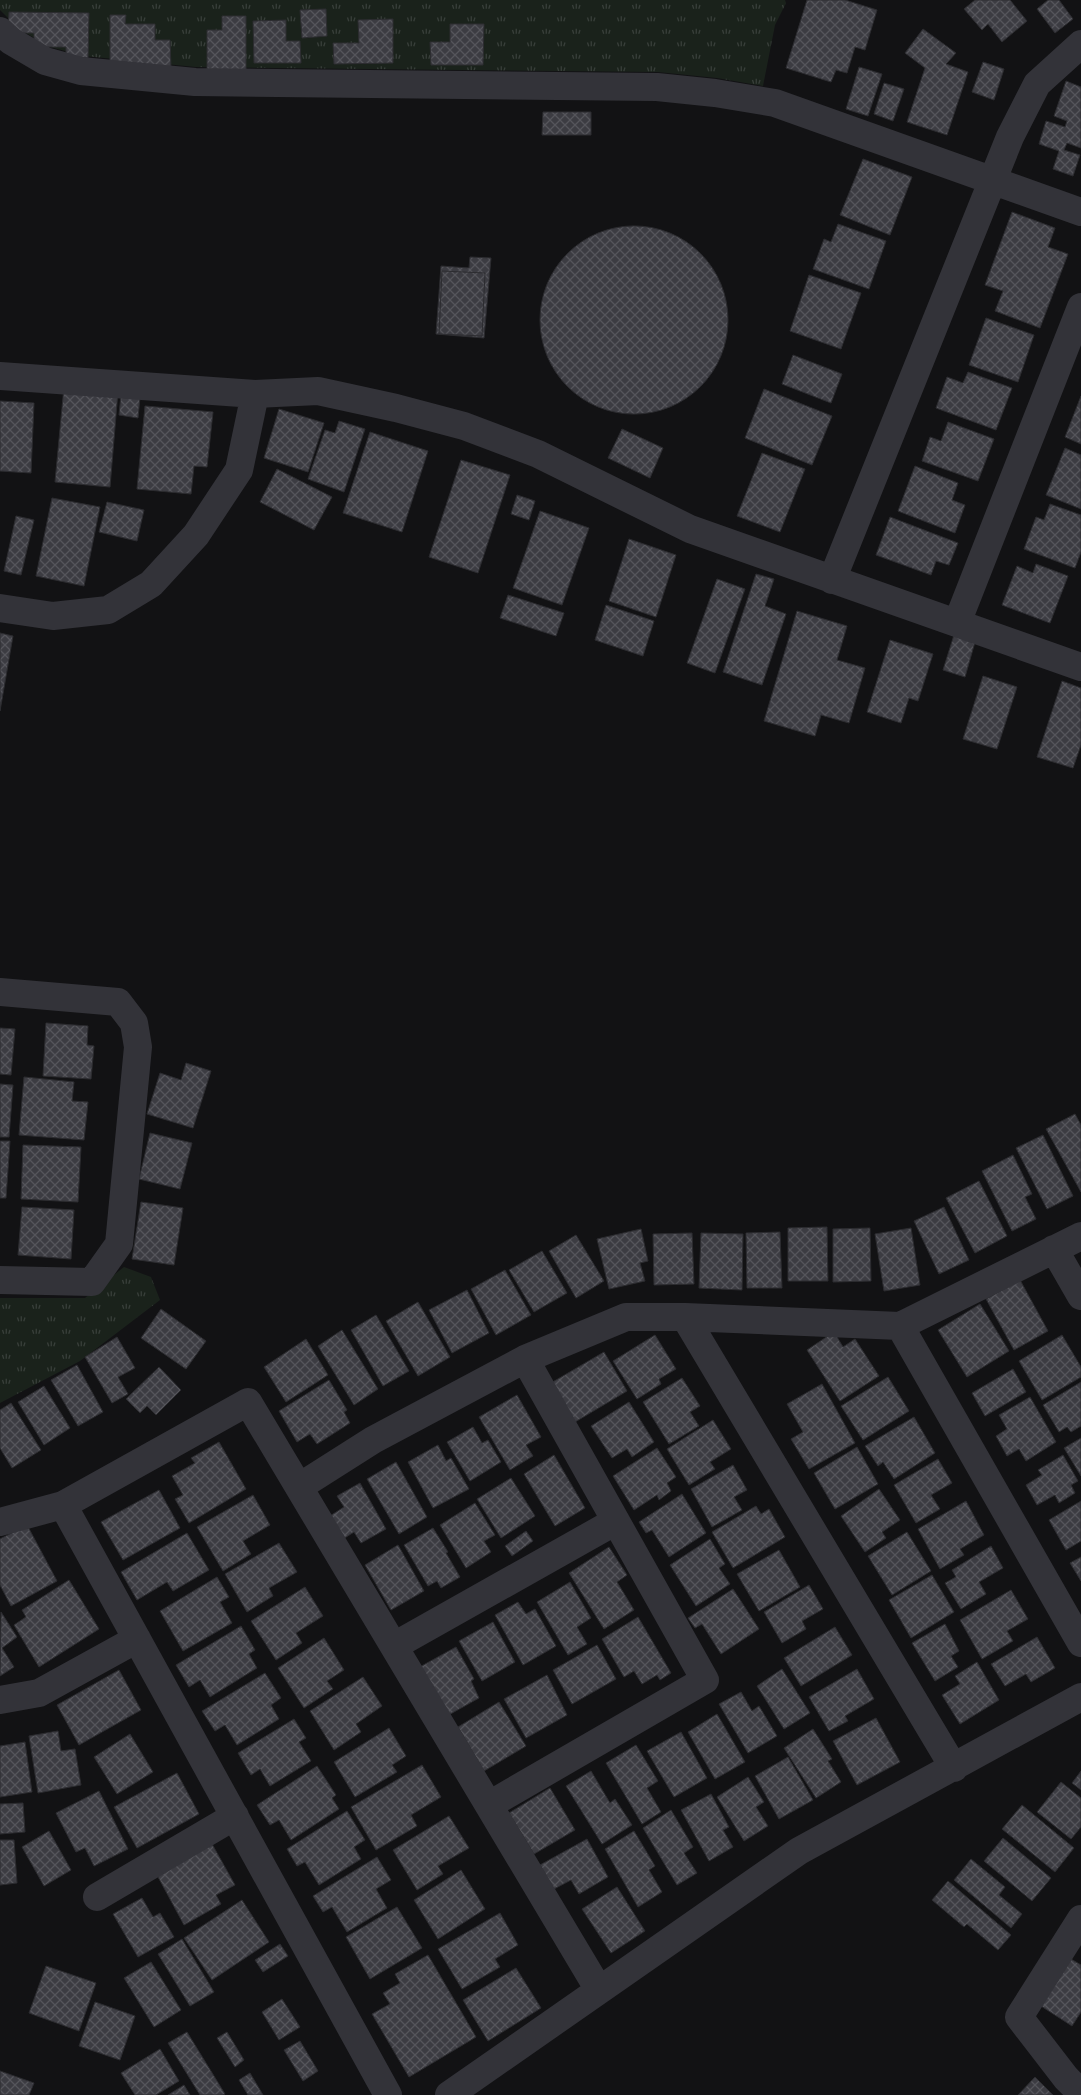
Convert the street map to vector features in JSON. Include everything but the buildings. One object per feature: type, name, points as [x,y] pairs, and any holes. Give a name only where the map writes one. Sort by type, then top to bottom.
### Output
[{"type":"street","points":[[0,31],[11,41],[45,61],[81,71],[195,82],[657,88],[715,93],[775,103],[1081,212]]},
{"type":"street","points":[[832,580],[1010,137],[1037,84],[1081,44]]},
{"type":"street","points":[[957,623],[1081,307]]},
{"type":"street","points":[[0,376],[255,394],[318,391],[396,408],[464,426],[538,454],[690,530],[1081,667]]},
{"type":"street","points":[[0,608],[53,616],[108,610],[151,584],[196,535],[239,470],[255,394]]},
{"type":"street","points":[[0,992],[118,1002],[134,1023],[138,1047],[119,1244],[92,1282],[0,1280]]},
{"type":"street","points":[[299,1487],[373,1440],[525,1359],[626,1317],[685,1317],[900,1326],[1081,1236]]},
{"type":"street","points":[[1054,1249],[1081,1296]]},
{"type":"street","points":[[685,1317],[954,1768]]},
{"type":"street","points":[[900,1326],[1081,1643]]},
{"type":"street","points":[[489,1805],[705,1680],[525,1359]]},
{"type":"street","points":[[0,1522],[64,1505],[248,1402],[599,1990]]},
{"type":"street","points":[[64,1505],[388,2095]]},
{"type":"street","points":[[394,1646],[616,1521]]},
{"type":"street","points":[[0,1700],[39,1693],[137,1639]]},
{"type":"street","points":[[449,2095],[799,1851],[1081,1697]]},
{"type":"street","points":[[97,1897],[235,1816]]},
{"type":"street","points":[[1081,1919],[1019,2018],[1066,2078],[1081,2093]]},
{"type":"green space","points":[[0,0],[785,0],[786,3],[775,25],[763,86],[717,78],[658,72],[196,67],[84,56],[50,47],[19,29],[0,10]]},
{"type":"green space","points":[[124,1267],[151,1277],[160,1300],[80,1361],[0,1403],[0,1298],[85,1298]]}]
